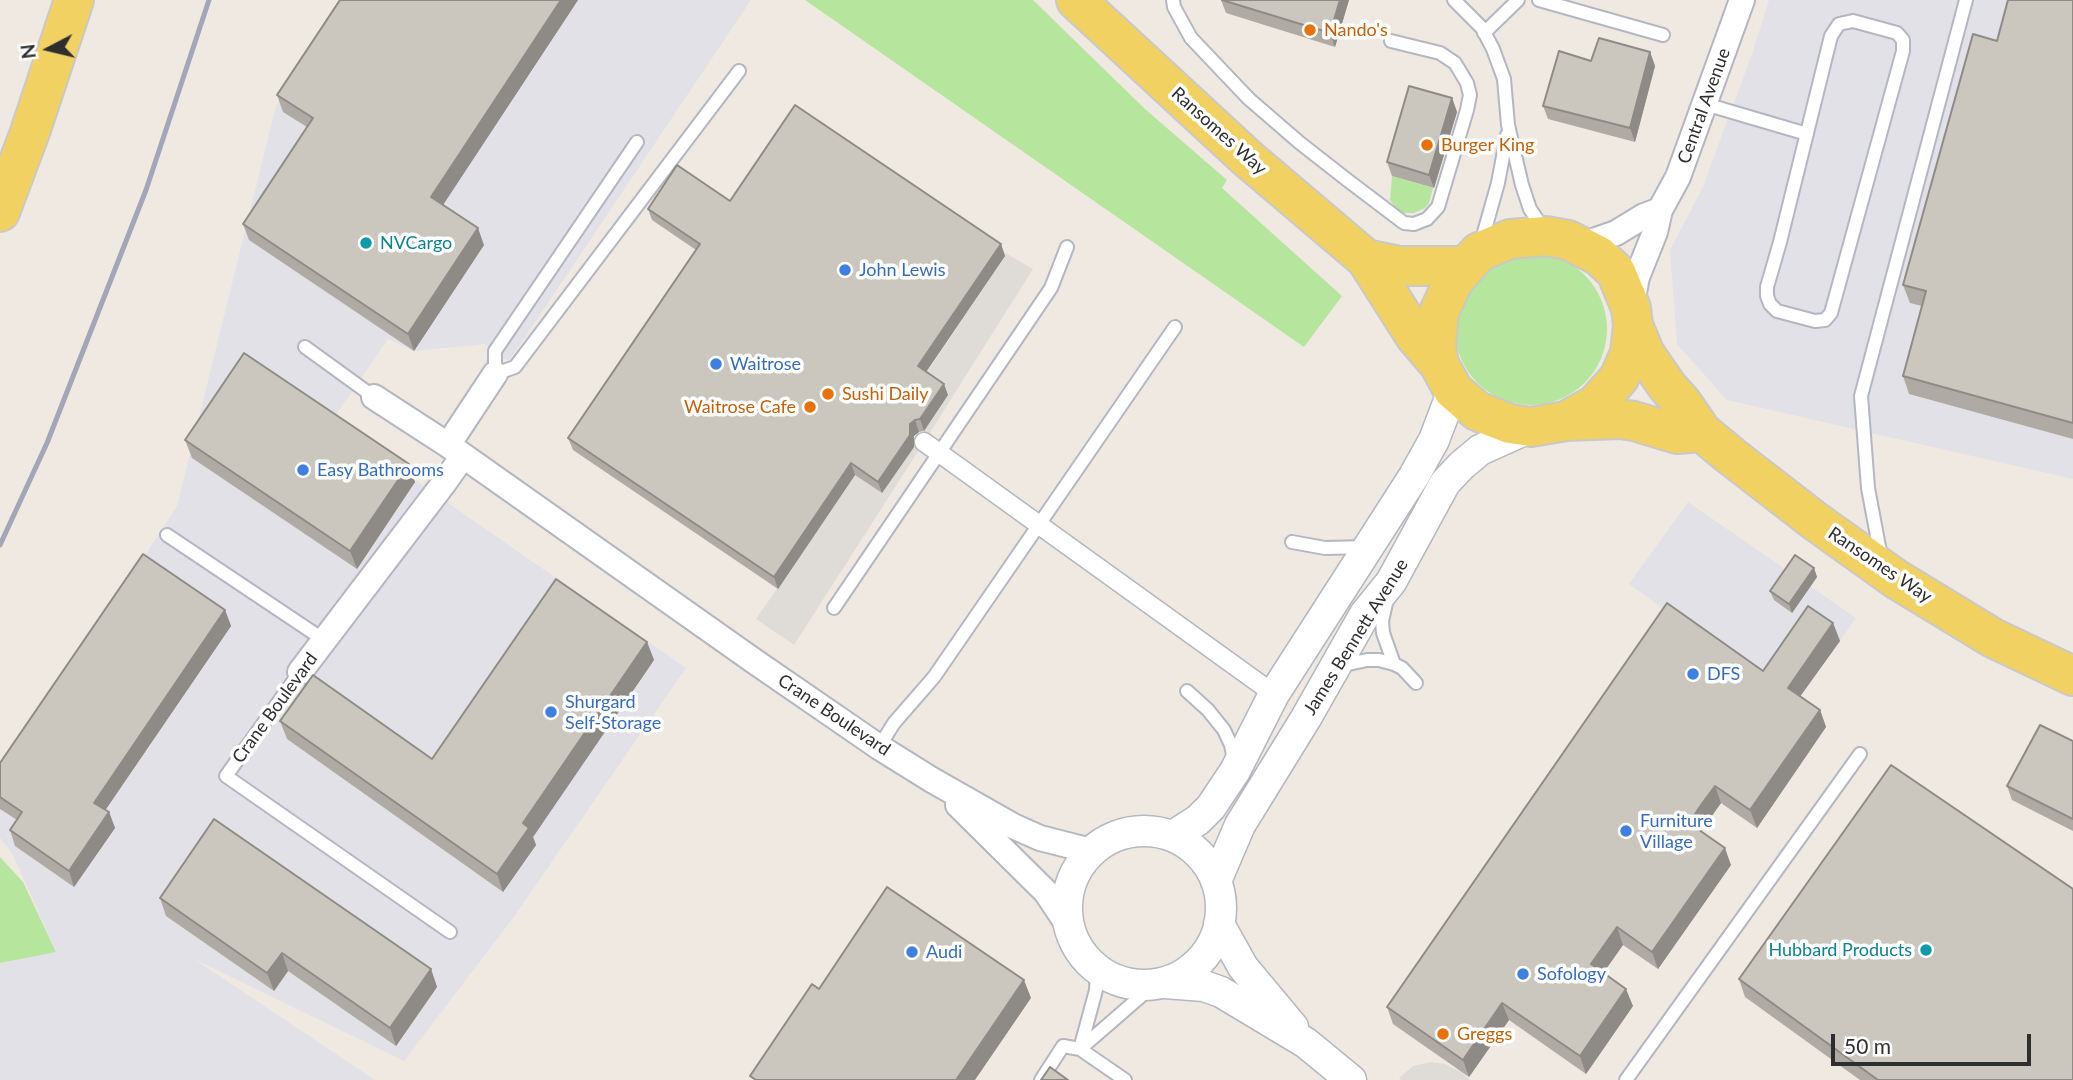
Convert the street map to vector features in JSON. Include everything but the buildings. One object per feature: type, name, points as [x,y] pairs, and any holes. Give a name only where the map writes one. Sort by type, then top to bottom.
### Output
[{"type":"main road","points":[[53,66],[65,0]]},
{"type":"main road","points":[[0,212],[74,0]]},
{"type":"main road","name":"Ransomes Way","points":[[1076,0],[1247,158],[1366,259],[1415,336],[1446,377]]},
{"type":"main road","points":[[1549,424],[1595,405],[1619,378],[1630,353],[1632,316],[1616,272],[1600,256],[1564,241],[1510,239],[1472,259],[1454,280],[1439,312],[1436,346],[1446,377],[1477,411],[1510,424],[1549,424],[1620,419],[1677,434],[1702,432]]},
{"type":"main road","name":"Ransomes Way","points":[[1366,259],[1400,266],[1472,259]]},
{"type":"main road","name":"Ransomes Way","points":[[1632,316],[1644,354],[1702,432],[1815,521],[1884,571],[1993,638],[2073,676]]},
{"type":"street","name":"Central Avenue","points":[[1632,316],[1637,277],[1656,232],[1660,210],[1678,177],[1742,0]]},
{"type":"street","points":[[1564,241],[1616,233],[1644,215],[1660,210]]},
{"type":"street","points":[[455,450],[495,374]]},
{"type":"street","points":[[1173,836],[1198,820],[1211,807],[1235,771],[1274,694],[1414,476],[1434,440],[1446,377]]},
{"type":"street","name":"Crane Boulevard","points":[[374,397],[455,450],[879,747],[1013,826],[1040,838],[1091,850]]},
{"type":"street","name":"James Bennett Avenue","points":[[1216,881],[1240,825],[1365,614],[1391,582],[1446,483],[1480,450],[1549,424]]},
{"type":"street","points":[[932,447],[1274,694]]},
{"type":"street","name":"Crane Boulevard","points":[[300,672],[444,483],[455,450]]},
{"type":"street","name":"Crane Boulevard","points":[[932,780],[1046,892],[1068,925]]},
{"type":"street","points":[[1160,983],[1184,974],[1200,961],[1212,943],[1219,923],[1221,902],[1216,881],[1206,862],[1192,847],[1173,836],[1152,831],[1130,831],[1110,838],[1091,850],[1075,872],[1067,898],[1068,925],[1077,948],[1097,970],[1114,980],[1140,985],[1160,983],[1204,986],[1221,992],[1306,1043],[1351,1080]]},
{"type":"street","points":[[1219,923],[1243,967],[1306,1043]]},
{"type":"lane","points":[[1173,0],[1191,38],[1249,99],[1300,143],[1404,223],[1414,224],[1427,219],[1438,207],[1468,110],[1470,95],[1467,83],[1455,63],[1440,52],[1391,41]]},
{"type":"lane","points":[[1454,0],[1485,33],[1504,79],[1508,125],[1530,209],[1538,223],[1564,241]]},
{"type":"lane","points":[[1485,33],[1518,0]]},
{"type":"lane","points":[[1539,0],[1663,34]]},
{"type":"lane","points":[[1884,571],[1868,488],[1861,396],[1966,0]]},
{"type":"lane","points":[[1853,21],[1897,33],[1903,40],[1903,51],[1831,313],[1825,320],[1815,321],[1777,311],[1767,296],[1807,134],[1831,36],[1839,24],[1853,21]]},
{"type":"lane","points":[[637,142],[495,351],[495,374],[515,367],[739,71]]},
{"type":"lane","points":[[1705,104],[1807,134]]},
{"type":"lane","points":[[1472,259],[1497,183],[1508,125]]},
{"type":"lane","points":[[834,608],[932,447],[1051,288],[1067,247]]},
{"type":"lane","points":[[879,747],[894,723],[934,677],[1175,327]]},
{"type":"lane","points":[[305,347],[374,397]]},
{"type":"lane","points":[[167,536],[324,640]]},
{"type":"lane","points":[[1292,542],[1325,548],[1367,547]]},
{"type":"lane","points":[[1391,582],[1382,621],[1386,646],[1394,664]]},
{"type":"lane","points":[[1336,666],[1379,660],[1402,668],[1416,683]]},
{"type":"lane","name":"Crane Boulevard","points":[[300,672],[226,776],[450,932]]},
{"type":"lane","points":[[1187,691],[1208,710],[1224,730],[1231,745],[1235,771]]},
{"type":"lane","points":[[1626,1080],[1860,754]]},
{"type":"lane","points":[[1080,1049],[1096,990],[1097,970]]},
{"type":"lane","points":[[1080,1049],[1160,983]]},
{"type":"lane","points":[[1041,1080],[1063,1046],[1080,1049],[1125,1080]]},
{"type":"shaded area","points":[[350,0],[751,0],[509,361],[485,344],[414,351],[388,339],[331,422],[686,668],[513,918],[404,1061],[194,959],[375,1080],[0,1080],[0,963],[56,951],[12,853],[0,838],[0,779],[177,506],[276,106]]},
{"type":"shaded area","points":[[1769,0],[2073,0],[2073,479],[1727,400],[1677,344],[1670,250],[1703,187]]},
{"type":"shaded area","points":[[1000,250],[1033,269],[794,645],[756,619],[855,475],[882,493],[948,396],[923,378],[1005,256]]},
{"type":"shaded area","points":[[1688,502],[1856,618],[1796,703],[1629,584]]},
{"type":"shaded area","points":[[1431,1062],[1445,1064],[1470,1080],[1399,1078],[1413,1066]]},
{"type":"green space","points":[[805,0],[1033,0],[1145,109],[1227,180],[1222,188],[1342,296],[1304,347]]},
{"type":"green space","points":[[1392,176],[1433,188],[1425,208],[1414,213],[1398,211],[1390,200]]},
{"type":"green space","points":[[1531,253],[1560,258],[1585,275],[1602,300],[1607,329],[1602,358],[1585,383],[1560,400],[1531,405],[1502,400],[1477,383],[1460,358],[1455,329],[1460,300],[1477,275],[1502,258]]},
{"type":"green space","points":[[0,857],[23,882],[56,952],[0,963]]},
{"type":"railway","points":[[0,545],[47,443],[146,190],[209,0]]},
{"type":"place","name":"Nando's","points":[[1310,30]]},
{"type":"place","name":"Burger King","points":[[1427,145]]},
{"type":"place","name":"NVCargo","points":[[366,243]]},
{"type":"place","name":"John Lewis","points":[[845,270]]},
{"type":"place","name":"Waitrose","points":[[716,364]]},
{"type":"place","name":"Sushi Daily","points":[[828,394]]},
{"type":"place","name":"Waitrose Cafe","points":[[810,407]]},
{"type":"place","name":"Easy Bathrooms","points":[[303,470]]},
{"type":"place","name":"DFS","points":[[1693,674]]},
{"type":"place","name":"Shurgard Self-Storage","points":[[551,712]]},
{"type":"place","name":"Furniture Village","points":[[1626,831]]},
{"type":"place","name":"Hubbard Products","points":[[1926,950]]},
{"type":"place","name":"Audi","points":[[912,952]]},
{"type":"place","name":"Sofology","points":[[1523,974]]},
{"type":"place","name":"Greggs","points":[[1443,1034]]}]
